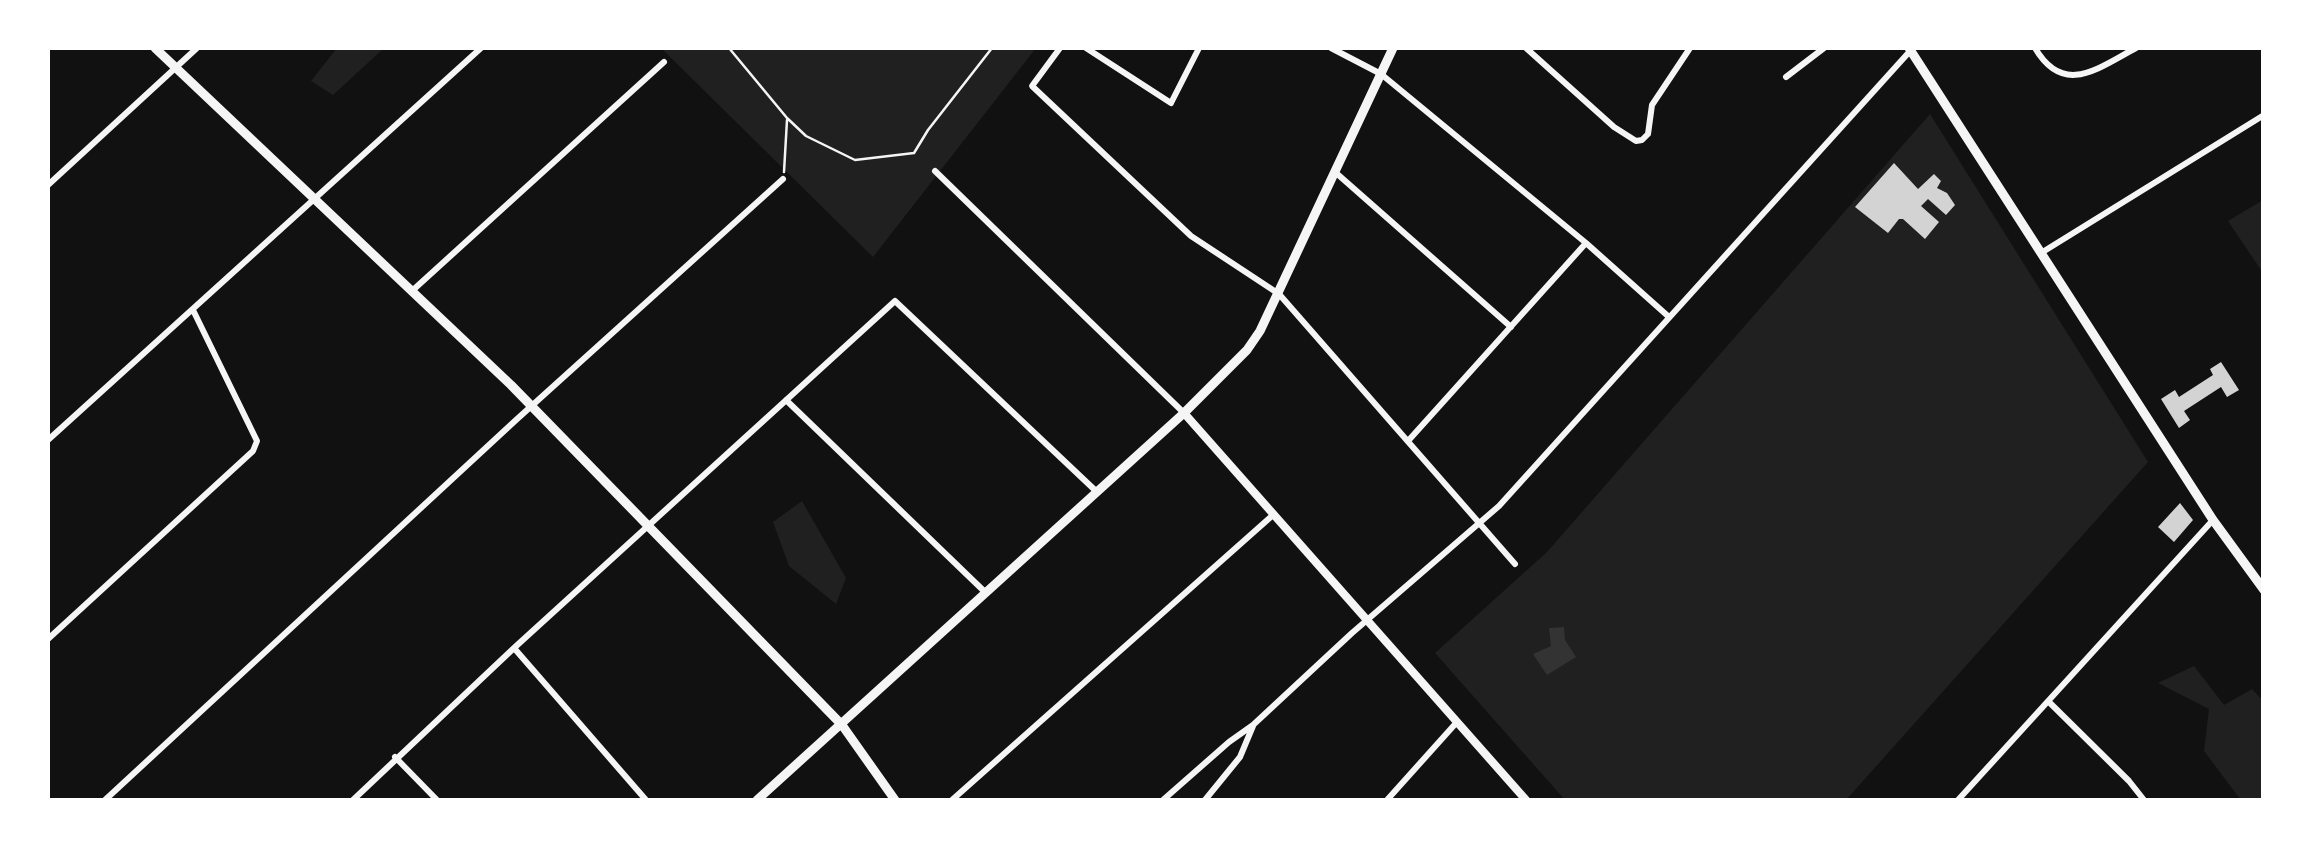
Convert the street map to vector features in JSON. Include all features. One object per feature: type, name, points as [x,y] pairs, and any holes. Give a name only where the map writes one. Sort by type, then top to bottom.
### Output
[{"type":"main road","points":[[155,48],[532,406],[842,725],[893,800]]},
{"type":"main road","points":[[757,800],[1184,414],[1247,350],[1279,294],[1393,48]]},
{"type":"main road","points":[[1910,49],[2213,520],[2264,590]]},
{"type":"street","points":[[48,185],[197,48]]},
{"type":"street","points":[[48,440],[481,48]]},
{"type":"street","points":[[1060,48],[1032,86],[1191,236],[1279,294],[1516,564]]},
{"type":"street","points":[[1086,48],[1171,103],[1199,48]]},
{"type":"street","points":[[1331,48],[1381,74],[1586,243],[1669,317]]},
{"type":"street","points":[[1526,48],[1614,127],[1628,138],[1642,140],[1651,126],[1652,105],[1690,48]]},
{"type":"street","points":[[1786,77],[1824,48]]},
{"type":"street","points":[[2035,48],[2049,67],[2072,76],[2087,73],[2136,48]]},
{"type":"street","points":[[1164,800],[1481,524],[1910,49]]},
{"type":"street","points":[[413,290],[664,62]]},
{"type":"street","points":[[2041,253],[2264,114]]},
{"type":"street","points":[[935,171],[1184,414],[1526,800]]},
{"type":"street","points":[[1335,172],[1511,326]]},
{"type":"street","points":[[111,798],[532,406],[784,179]]},
{"type":"street","points":[[1408,442],[1586,243]]},
{"type":"street","points":[[353,800],[395,757],[895,301],[1097,492]]},
{"type":"street","points":[[48,639],[254,452],[257,441],[193,310]]},
{"type":"street","points":[[786,400],[986,593]]},
{"type":"street","points":[[952,800],[1274,515]]},
{"type":"street","points":[[1960,800],[2213,520]]},
{"type":"street","points":[[514,648],[646,800]]},
{"type":"street","points":[[2048,700],[2144,800]]},
{"type":"street","points":[[1387,800],[1457,722]]},
{"type":"street","points":[[1205,800],[1240,758],[1254,725]]},
{"type":"street","points":[[395,757],[437,800]]},
{"type":"path","points":[[730,48],[806,136],[854,160],[914,153],[992,48]]},
{"type":"path","points":[[784,179],[788,118]]},
{"type":"shaded area","points":[[337,48],[384,48],[333,95],[311,81]]},
{"type":"shaded area","points":[[661,48],[1036,48],[873,257]]},
{"type":"shaded area","points":[[1930,114],[2148,462],[1846,800],[1565,800],[1435,653],[1547,552]]},
{"type":"shaded area","points":[[2263,200],[2263,273],[2228,221]]},
{"type":"shaded area","points":[[802,501],[846,578],[836,604],[789,566],[773,522]]},
{"type":"shaded area","points":[[1564,627],[1565,640],[1576,657],[1547,675],[1533,654],[1551,646],[1549,628]]},
{"type":"shaded area","points":[[2194,666],[2224,705],[2252,689],[2263,701],[2263,800],[2240,799],[2204,751],[2209,709],[2158,683]]},
{"type":"building","points":[[1894,163],[1918,189],[1934,174],[1941,181],[1937,188],[1947,193],[1955,205],[1946,215],[1928,199],[1921,206],[1939,222],[1925,239],[1903,219],[1888,233],[1855,207]]},
{"type":"building","points":[[2221,362],[2239,390],[2227,397],[2221,387],[2184,411],[2190,420],[2179,428],[2161,399],[2175,390],[2179,397],[2213,375],[2210,369]]},
{"type":"building","points":[[2180,503],[2193,520],[2174,542],[2158,527]]}]
